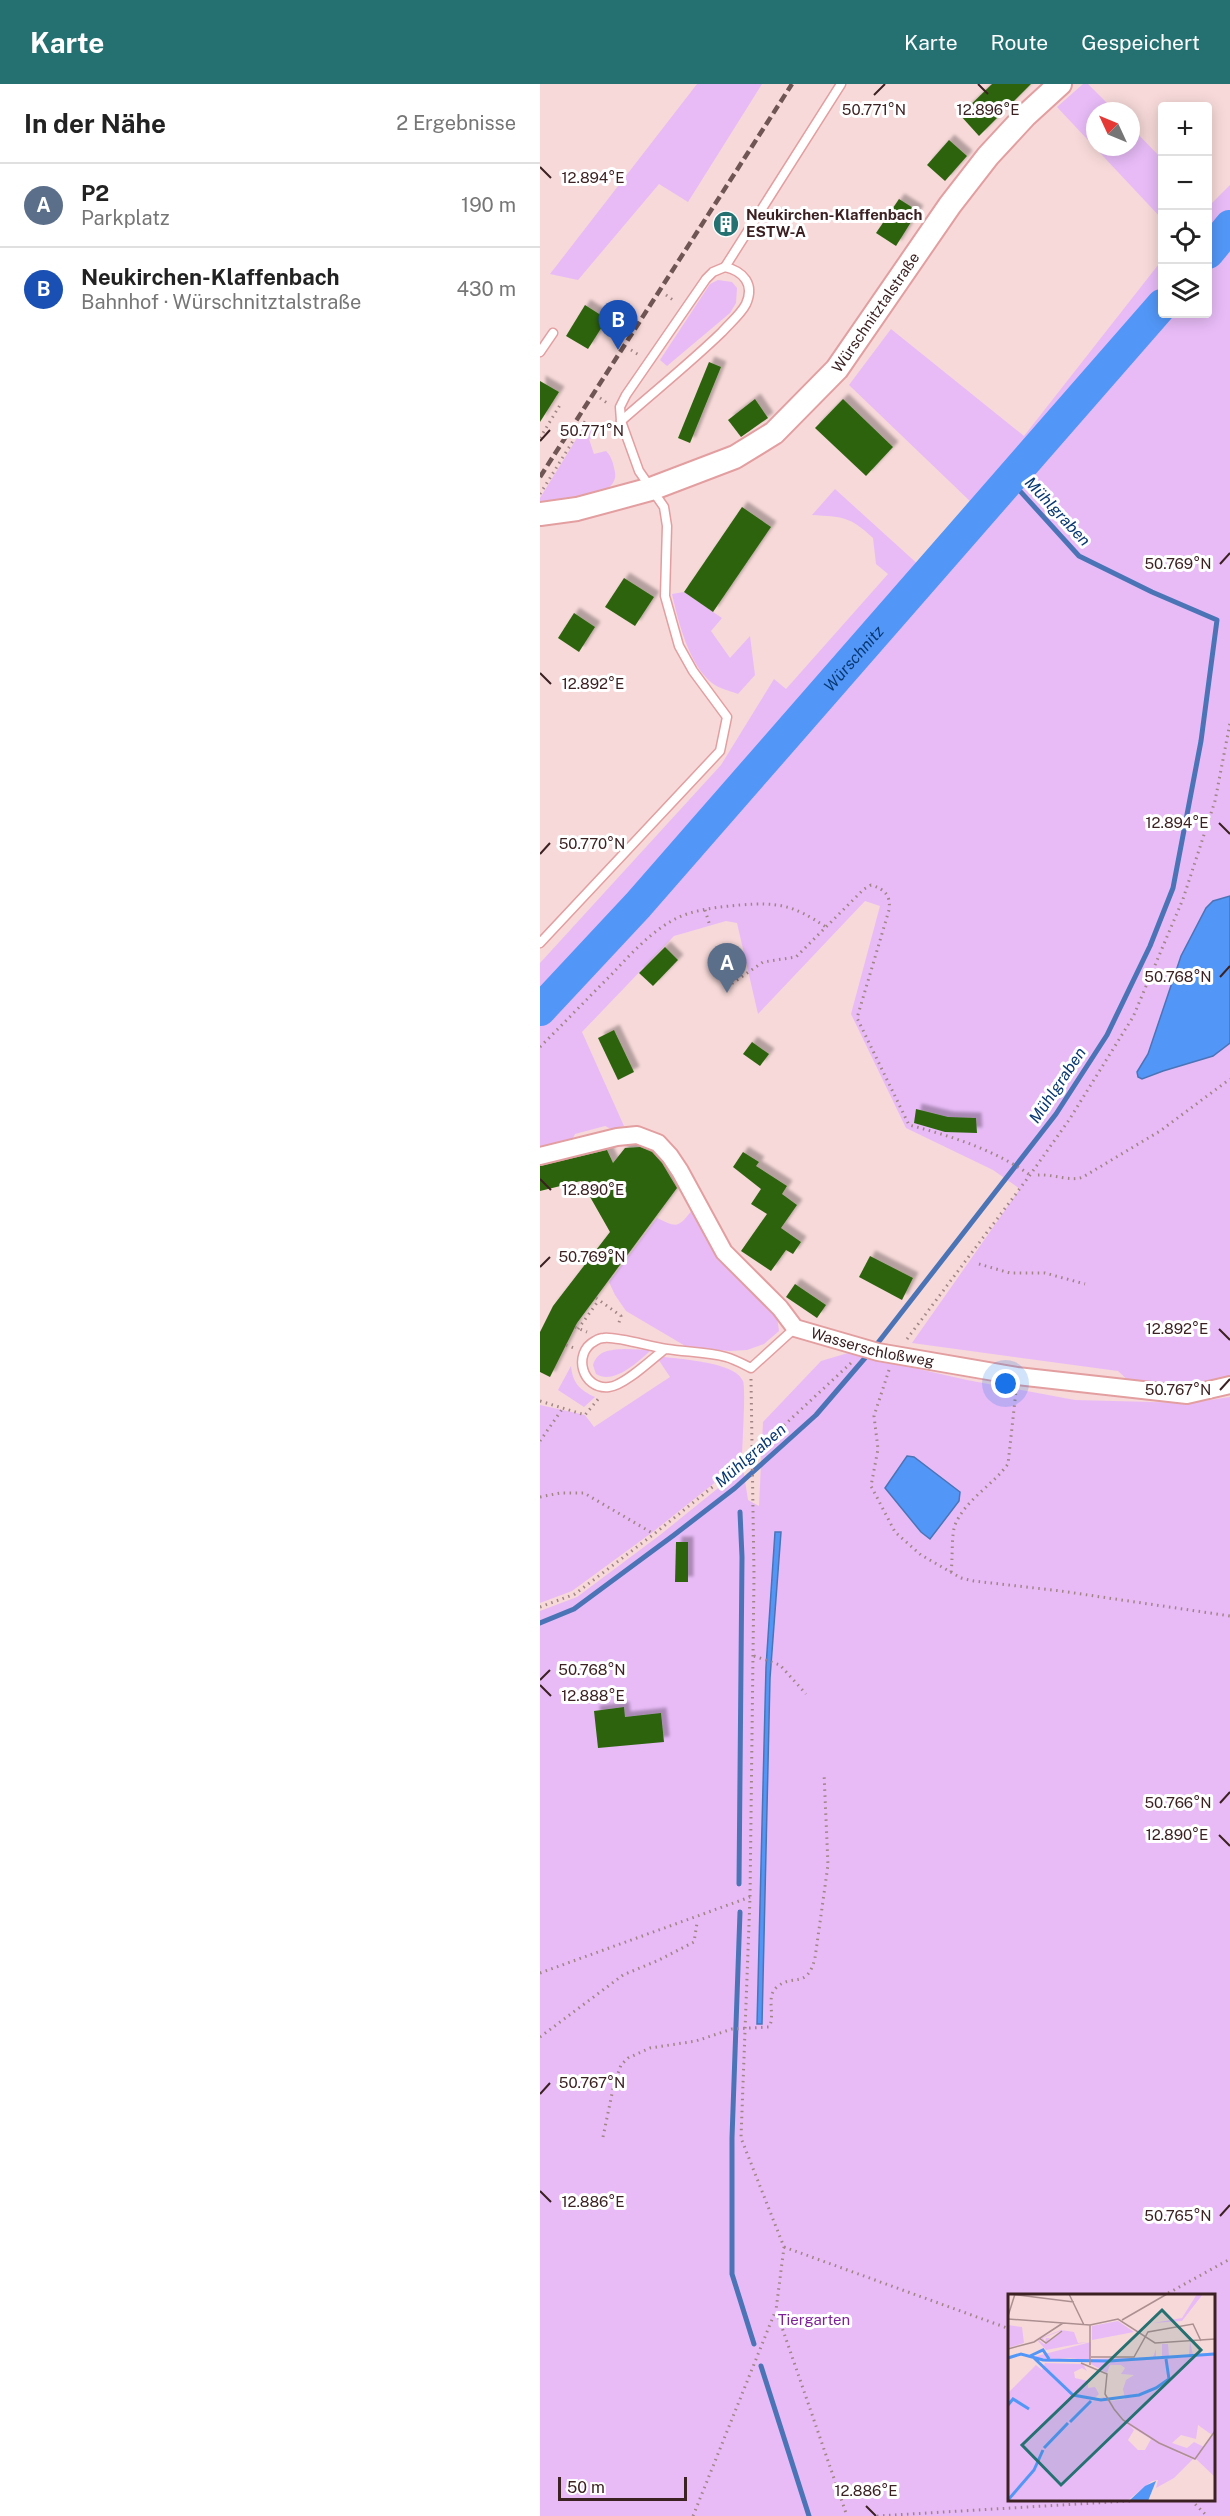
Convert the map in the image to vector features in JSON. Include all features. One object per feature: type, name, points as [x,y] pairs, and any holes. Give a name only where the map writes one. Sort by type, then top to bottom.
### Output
[{"type":"main road","name":"Würschnitztalstraße","points":[[540,514],[577,509],[651,489],[735,457],[774,433],[807,403],[837,369],[950,205],[988,156],[1025,116],[1060,84]]},
{"type":"street","name":"Wasserschloßweg","points":[[540,1156],[617,1137],[638,1135],[658,1143],[680,1171],[724,1252],[780,1308],[795,1328],[880,1352],[1017,1376],[1187,1395],[1230,1385]]},
{"type":"lane","points":[[540,943],[720,751],[728,717],[693,671],[679,646],[665,596],[667,526],[664,507],[639,471],[621,421],[620,407],[706,279],[713,272],[725,267],[841,84]]},
{"type":"lane","points":[[621,421],[713,341],[747,303],[749,288],[746,278],[738,270],[725,267]]},
{"type":"lane","points":[[540,352],[553,333]]},
{"type":"lane","points":[[665,1349],[618,1384],[608,1387],[598,1386],[589,1381],[583,1373],[580,1362],[593,1342],[604,1338],[728,1357],[751,1368],[795,1328]]},
{"type":"path","points":[[666,295],[673,300]]},
{"type":"path","points":[[600,398],[608,404]]},
{"type":"path","points":[[540,438],[560,405]]},
{"type":"path","points":[[540,494],[586,420]]},
{"type":"path","points":[[540,1607],[575,1594],[751,1456],[826,1384],[916,1330],[1069,1120],[1133,1017],[1183,899],[1215,801],[1230,723]]},
{"type":"path","points":[[727,987],[763,962],[796,957],[864,889],[871,885],[888,894],[889,910],[857,1018],[909,1125],[945,1135],[1010,1161],[1030,1175]]},
{"type":"path","points":[[540,1047],[637,948],[657,931],[678,918],[705,910],[767,903],[781,904],[806,914],[826,927]]},
{"type":"path","points":[[705,910],[710,926]]},
{"type":"path","points":[[1038,1175],[1061,1176],[1070,1180],[1083,1177],[1160,1131],[1230,1079]]},
{"type":"path","points":[[979,1263],[1010,1273],[1045,1273],[1085,1284]]},
{"type":"path","points":[[578,1329],[597,1299],[621,1316],[615,1340]]},
{"type":"path","points":[[566,1345],[575,1349]]},
{"type":"path","points":[[880,1352],[874,1416],[878,1449],[872,1486],[895,1532],[921,1555],[961,1578],[974,1581],[1061,1591],[1230,1616]]},
{"type":"path","points":[[693,2516],[776,2310],[784,2247],[741,2138],[750,1897],[753,1656],[751,1368]]},
{"type":"path","points":[[951,1572],[956,1524],[971,1501],[1008,1464],[1017,1376]]},
{"type":"path","points":[[540,1401],[585,1415],[608,1387]]},
{"type":"path","points":[[540,1441],[563,1408]]},
{"type":"path","points":[[540,1497],[560,1493],[584,1493],[654,1534]]},
{"type":"path","points":[[753,1656],[780,1665],[806,1694]]},
{"type":"path","points":[[603,2137],[614,2084],[621,2065],[628,2058],[650,2048],[702,2040],[732,2029],[769,2027],[772,2022],[771,1999],[774,1990],[780,1984],[804,1978],[813,1965],[828,1874],[824,1773]]},
{"type":"path","points":[[540,1973],[750,1897]]},
{"type":"path","points":[[540,2037],[622,1975],[694,1942],[697,1923]]},
{"type":"path","points":[[784,2247],[1008,2328]]},
{"type":"path","points":[[1165,2294],[1230,2259]]},
{"type":"path","points":[[776,2310],[847,2516]]},
{"type":"path","points":[[877,2516],[1113,2501]]},
{"type":"path","points":[[1193,2501],[1207,2516]]},
{"type":"green space","points":[[697,84],[762,84],[688,202],[659,184],[578,280],[550,274]]},
{"type":"green space","points":[[1083,84],[1088,84],[1106,102],[1086,102],[1086,138],[1057,107]]},
{"type":"green space","points":[[1140,136],[1158,155],[1158,215],[1103,156],[1140,156]]},
{"type":"green space","points":[[1230,185],[1230,1384],[1188,1393],[1133,1385],[1118,1371],[912,1343],[1020,1189],[993,1170],[906,1128],[851,1014],[880,906],[865,901],[758,1014],[737,923],[726,921],[674,936],[582,1032],[624,1126],[611,1129],[605,1126],[575,1134],[571,1142],[540,1150],[540,963],[721,765],[774,679],[786,689],[888,574],[876,564],[873,538],[858,525],[845,519],[812,515],[835,489],[921,567],[974,505],[849,385],[891,329],[1024,436],[1158,265],[1158,318],[1212,318],[1212,203]]},
{"type":"green space","points":[[718,280],[732,282],[737,288],[736,303],[730,313],[667,366],[660,360],[710,284]]},
{"type":"green space","points":[[585,425],[598,435],[589,439],[594,454],[606,451],[611,458],[615,472],[614,481],[608,488],[586,497],[540,504],[540,498]]},
{"type":"green space","points":[[684,592],[722,618],[711,631],[730,658],[750,636],[755,675],[738,694],[712,683],[691,654],[681,629],[672,594]]},
{"type":"green space","points":[[693,1209],[777,1317],[779,1331],[764,1344],[747,1350],[729,1351],[687,1347],[626,1311],[615,1295],[609,1282],[657,1218],[674,1225],[681,1223]]},
{"type":"green space","points":[[651,1350],[625,1371],[610,1377],[596,1374],[593,1365],[598,1356],[609,1351]]},
{"type":"green space","name":"Tiergarten","points":[[848,1353],[967,1380],[1075,1400],[1190,1403],[1230,1397],[1230,2516],[540,2516],[540,1611],[577,1597],[660,1535],[743,1468],[748,1500],[759,1506],[763,1422],[821,1361]]},
{"type":"green space","points":[[656,1356],[717,1365],[738,1374],[744,1386],[742,1461],[654,1531],[572,1591],[540,1603],[540,1405],[585,1415],[594,1427],[670,1377]]},
{"type":"green space","points":[[571,1366],[578,1386],[595,1397],[584,1407],[558,1390]]},
{"type":"water","points":[[1230,896],[1230,1043],[1213,1056],[1142,1079],[1138,1077],[1137,1072],[1148,1054],[1181,956],[1206,908],[1213,901]]},
{"type":"water","points":[[907,1456],[914,1457],[960,1492],[959,1501],[930,1539],[921,1532],[885,1488]]},
{"type":"water","points":[[775,1532],[781,1532],[770,1678],[762,2024],[757,2024],[766,1667]]},
{"type":"building","points":[[992,84],[1031,84],[979,136],[960,115]]},
{"type":"building","points":[[949,140],[967,156],[945,181],[927,165]]},
{"type":"building","points":[[899,199],[918,211],[896,246],[876,233]]},
{"type":"building","points":[[585,305],[607,319],[588,349],[566,336]]},
{"type":"building","points":[[709,362],[721,367],[690,443],[678,438]]},
{"type":"building","points":[[540,381],[559,392],[540,422]]},
{"type":"building","points":[[755,399],[768,418],[741,437],[728,420]]},
{"type":"building","points":[[843,399],[893,447],[866,476],[815,428]]},
{"type":"building","points":[[742,507],[771,527],[713,612],[684,592]]},
{"type":"building","points":[[624,578],[654,597],[635,626],[605,607]]},
{"type":"building","points":[[574,613],[595,627],[579,652],[558,638]]},
{"type":"building","points":[[665,947],[678,960],[653,986],[639,973]]},
{"type":"building","points":[[614,1030],[634,1072],[618,1080],[598,1038]]},
{"type":"building","points":[[752,1042],[769,1054],[760,1066],[743,1054]]},
{"type":"building","points":[[916,1109],[948,1117],[976,1118],[977,1133],[945,1132],[914,1123]]},
{"type":"building","points":[[640,1147],[652,1152],[662,1163],[677,1188],[577,1323],[550,1377],[540,1372],[540,1332],[553,1306],[610,1232],[581,1181],[540,1191],[540,1166],[607,1150],[613,1163],[625,1148]]},
{"type":"building","points":[[743,1152],[759,1162],[756,1166],[787,1186],[782,1194],[797,1205],[781,1228],[801,1242],[793,1254],[786,1250],[771,1271],[741,1251],[767,1214],[751,1204],[761,1189],[733,1167]]},
{"type":"building","points":[[870,1256],[913,1278],[902,1300],[859,1277]]},
{"type":"building","points":[[795,1284],[826,1305],[817,1318],[786,1297]]},
{"type":"building","points":[[676,1542],[688,1542],[688,1582],[675,1582]]},
{"type":"building","points":[[624,1707],[625,1717],[661,1713],[664,1742],[598,1748],[594,1711]]},
{"type":"waterway","name":"Würschnitz","points":[[1212,248],[1230,226]]},
{"type":"waterway","name":"Würschnitz","points":[[540,1010],[638,905],[1158,310]]},
{"type":"waterway","name":"Mühlgraben","points":[[540,1623],[574,1609],[674,1535],[735,1488],[816,1415],[877,1344],[1056,1114],[1107,1035],[1150,946],[1173,888],[1201,741],[1217,620],[1152,592],[1079,556],[1010,480]]},
{"type":"waterway","points":[[739,1884],[742,1557],[740,1512]]},
{"type":"waterway","points":[[740,1912],[732,2138],[732,2274],[754,2344]]},
{"type":"waterway","points":[[761,2366],[809,2516]]},
{"type":"railway","points":[[540,477],[792,84]]},
{"type":"place","name":"Neukirchen-Klaffenbach ESTW-A","points":[[726,224]]},
{"type":"place","name":"Neukirchen-Klaffenbach","points":[[618,350]]},
{"type":"place","name":"P2","points":[[727,993]]}]
